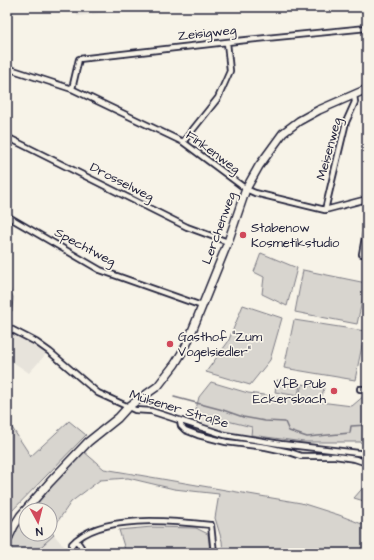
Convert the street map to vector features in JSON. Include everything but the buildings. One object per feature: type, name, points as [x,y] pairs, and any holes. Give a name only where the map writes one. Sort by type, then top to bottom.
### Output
[{"type":"street","name":"Zeisigweg","points":[[72,89],[79,59],[367,28]]},
{"type":"street","points":[[184,142],[218,98],[230,71],[227,42]]},
{"type":"street","name":"Finkenweg","points":[[7,68],[72,89],[184,142],[246,189],[255,193],[324,210],[367,199]]},
{"type":"street","name":"Lerchenweg","points":[[7,541],[14,526],[29,505],[88,442],[118,418],[128,407],[158,386],[175,364],[186,346],[228,242],[246,189],[258,166],[283,133],[299,121],[319,110],[367,89]]},
{"type":"street","name":"Meisenweg","points":[[324,210],[346,122],[356,102],[354,95]]},
{"type":"street","name":"Drosselweg","points":[[7,138],[187,227],[228,242]]},
{"type":"street","name":"Spechtweg","points":[[7,216],[100,270],[202,306]]},
{"type":"street","points":[[362,254],[367,226]]},
{"type":"street","name":"Mülsener Straße","points":[[7,327],[36,342],[50,352],[98,393],[135,410],[151,411],[225,435],[281,444],[367,454]]},
{"type":"street","points":[[360,389],[367,389]]},
{"type":"street","points":[[180,421],[181,426],[185,430],[226,442],[266,447],[301,456],[335,456],[355,458],[367,463]]},
{"type":"street","points":[[76,540],[93,530],[129,522],[170,521],[211,525],[214,553]]},
{"type":"shaded area","points":[[76,7],[147,7],[77,16]]},
{"type":"shaded area","points":[[261,253],[297,268],[287,306],[262,294],[264,277],[254,272]]},
{"type":"shaded area","points":[[303,270],[366,283],[357,324],[295,312]]},
{"type":"shaded area","points":[[7,283],[13,297],[12,311],[7,311]]},
{"type":"shaded area","points":[[243,305],[282,318],[270,360],[250,385],[206,372],[228,342]]},
{"type":"shaded area","points":[[294,320],[365,331],[355,380],[284,368]]},
{"type":"shaded area","points":[[7,332],[29,341],[46,354],[29,373],[7,358]]},
{"type":"shaded area","points":[[277,380],[300,384],[298,396],[275,392]]},
{"type":"shaded area","points":[[211,382],[248,393],[352,406],[367,395],[367,444],[360,442],[304,442],[251,435],[252,427],[195,413],[199,397]]},
{"type":"shaded area","points":[[302,384],[324,388],[321,400],[299,396]]},
{"type":"shaded area","points":[[195,413],[252,427],[251,435],[224,431],[192,421]]},
{"type":"shaded area","points":[[7,420],[30,457],[69,421],[86,435],[21,502],[18,502],[18,505],[7,516]]},
{"type":"shaded area","points":[[83,451],[104,469],[301,503],[339,515],[367,526],[367,553],[223,553],[222,541],[215,518],[219,494],[174,489],[128,478],[100,480],[71,502],[58,521],[58,502],[36,502]]},
{"type":"shaded area","points":[[367,483],[367,502],[354,498]]},
{"type":"shaded area","points":[[18,526],[18,542],[46,542],[34,553],[7,553]]},
{"type":"shaded area","points":[[152,527],[196,528],[208,534],[210,553],[126,553],[119,530]]},
{"type":"shaded area","points":[[58,540],[70,553],[34,553],[46,542],[58,542]]},
{"type":"waterway","points":[[174,397],[243,417],[265,421],[285,422],[289,431],[307,437],[350,433],[351,426],[367,425]]},
{"type":"place","name":"Stabenow Kosmetikstudio","points":[[243,235]]},
{"type":"place","name":"Gasthof \"Zum Vogelsiedler\"","points":[[170,344]]},
{"type":"place","name":"VfB Pub Eckersbach","points":[[334,391]]}]
